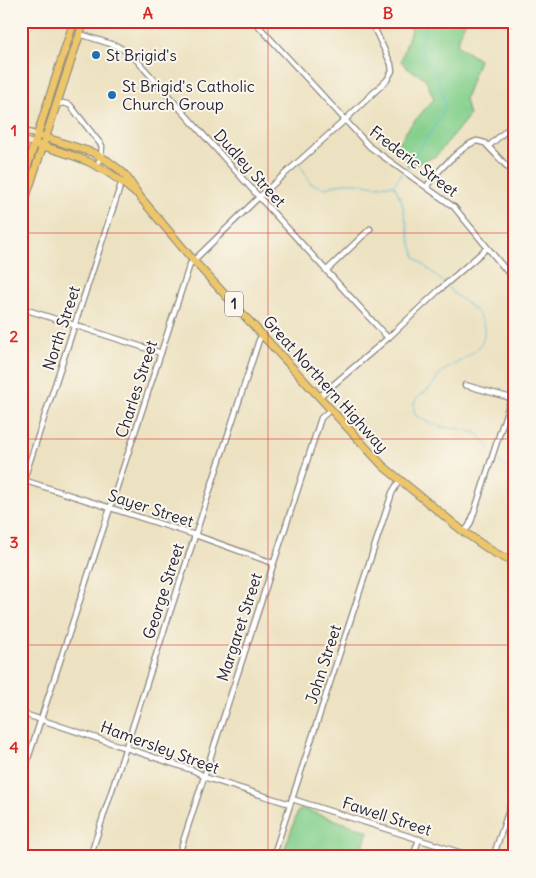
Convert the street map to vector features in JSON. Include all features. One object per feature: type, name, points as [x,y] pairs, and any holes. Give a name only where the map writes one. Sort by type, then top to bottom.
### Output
[{"type":"main road","points":[[21,186],[74,21]]},
{"type":"main road","points":[[21,212],[84,21]]},
{"type":"main road","name":"Great Northern Highway","points":[[38,135],[101,157],[124,179],[193,260],[383,466],[399,481],[464,532],[493,552],[515,563]]},
{"type":"main road","name":"Great Northern Highway","points":[[35,144],[97,165],[124,179]]},
{"type":"street","name":"Frederic Street","points":[[254,21],[370,147],[416,178],[454,207],[515,281]]},
{"type":"street","name":"Charles Street","points":[[21,780],[190,264],[258,198],[388,80],[392,71],[391,64],[370,21]]},
{"type":"street","name":"Dudley Street","points":[[80,34],[117,46],[132,55],[258,198],[327,270],[388,338]]},
{"type":"street","points":[[56,105],[63,103],[70,105],[100,142],[102,146],[101,157],[97,165]]},
{"type":"street","points":[[489,146],[509,128],[515,112]]},
{"type":"street","points":[[21,131],[38,135]]},
{"type":"street","points":[[21,140],[35,144]]},
{"type":"street","points":[[427,186],[458,154],[477,141],[489,146],[515,175]]},
{"type":"street","name":"North Street","points":[[21,488],[124,179]]},
{"type":"street","points":[[327,270],[370,229]]},
{"type":"street","points":[[319,397],[388,338],[487,248]]},
{"type":"street","points":[[21,308],[160,353]]},
{"type":"street","name":"George Street","points":[[90,857],[258,340],[263,335]]},
{"type":"street","points":[[465,385],[511,398]]},
{"type":"street","points":[[464,532],[472,519],[515,386]]},
{"type":"street","name":"Margaret Street","points":[[178,857],[320,418],[331,409]]},
{"type":"street","name":"Sayer Street","points":[[23,480],[273,563]]},
{"type":"street","name":"John Street","points":[[273,857],[392,493],[399,481]]},
{"type":"street","name":"Hamersley Street","points":[[21,713],[196,771],[203,776],[291,801]]},
{"type":"street","points":[[493,857],[515,792]]},
{"type":"street","name":"Fawell Street","points":[[291,801],[474,857]]},
{"type":"street","points":[[413,857],[419,839]]},
{"type":"green space","points":[[414,21],[468,21],[463,25],[457,45],[479,60],[465,99],[469,116],[436,156],[409,167],[398,144],[410,126],[434,99],[425,78],[407,68],[401,61]]},
{"type":"green space","points":[[303,809],[368,831],[360,857],[282,857],[298,811]]},
{"type":"waterway","points":[[404,170],[441,118],[445,105],[440,83],[433,68],[423,58],[420,44],[426,28],[424,21]]},
{"type":"waterway","points":[[300,164],[311,184],[326,188],[343,183],[360,183],[375,186],[393,185]]},
{"type":"waterway","points":[[394,184],[402,173]]},
{"type":"waterway","points":[[394,185],[402,202],[415,257],[444,283]]},
{"type":"waterway","points":[[447,286],[479,315],[484,331],[483,340],[472,353],[441,373],[430,388],[417,398],[414,405],[415,415],[441,427],[463,429],[478,434],[491,449]]},
{"type":"waterway","points":[[499,462],[515,474]]},
{"type":"place","name":"St Brigid's","points":[[96,55]]},
{"type":"place","name":"St Brigid's Catholic Church Group","points":[[112,95]]}]
